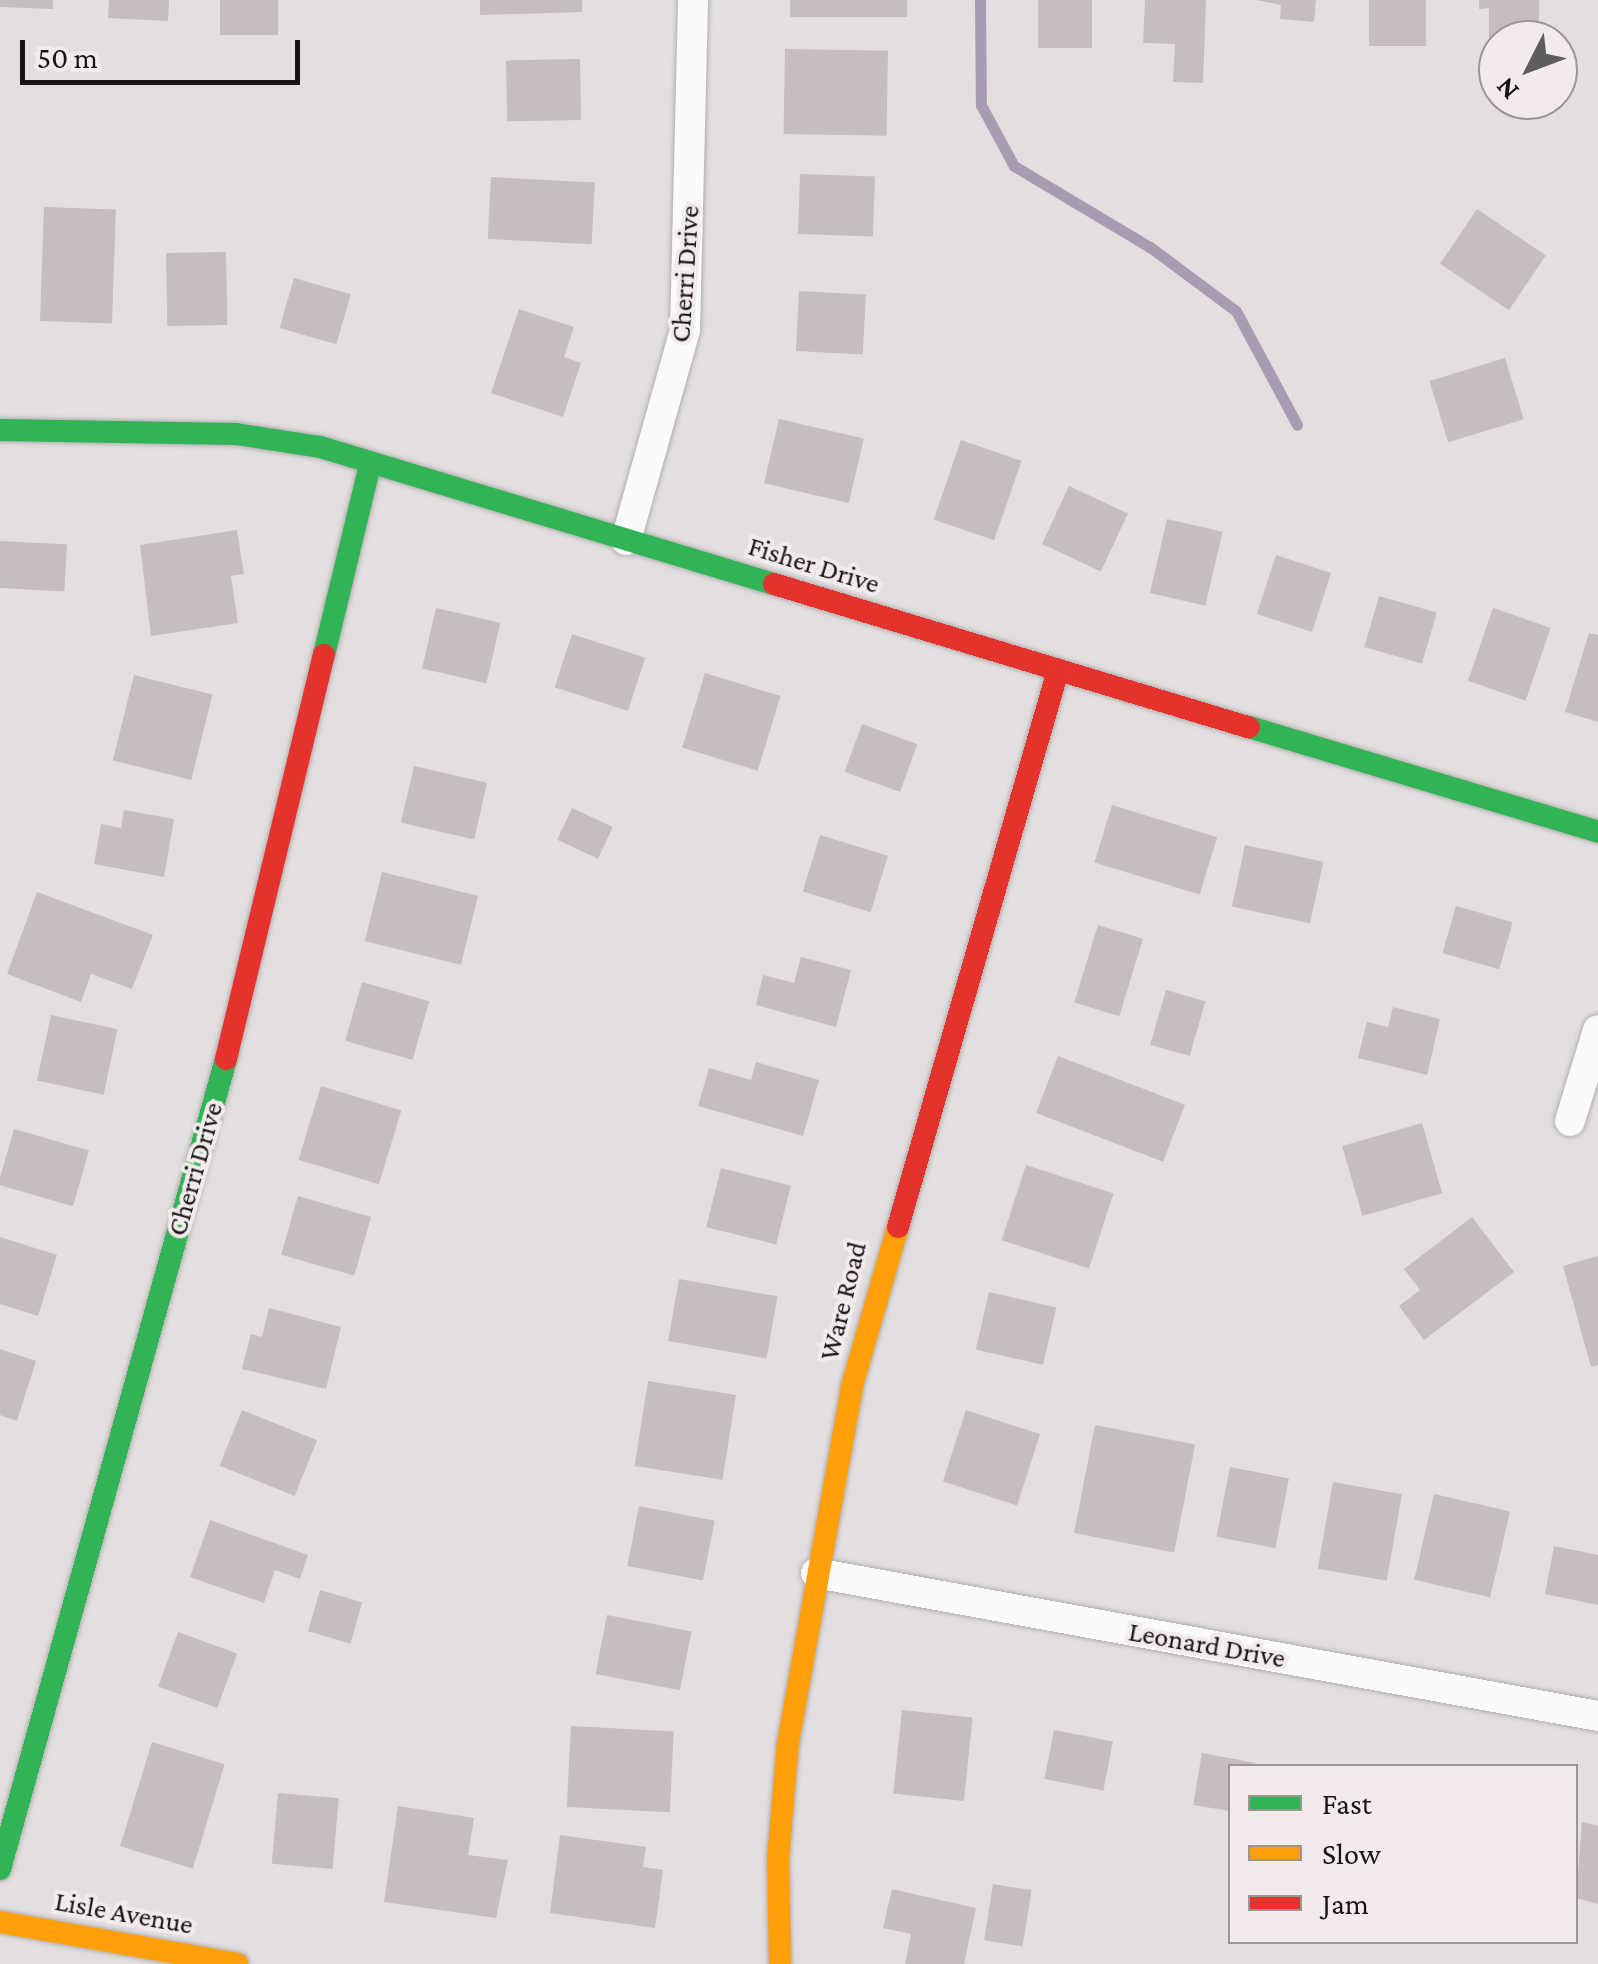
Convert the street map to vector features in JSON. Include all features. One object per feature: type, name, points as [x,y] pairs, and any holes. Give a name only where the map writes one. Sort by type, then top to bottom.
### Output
[{"type":"street","name":"Cherri Drive","points":[[626,540],[685,330],[694,0]]},
{"type":"street","name":"Fisher Drive","points":[[0,430],[236,434],[320,447],[1598,832]]},
{"type":"street","name":"Cherri Drive","points":[[0,1869],[228,1054],[370,465]]},
{"type":"street","name":"Ware Road","points":[[780,1964],[778,1859],[788,1742],[816,1573],[883,1260],[1058,670]]},
{"type":"street","points":[[1570,1121],[1598,1030]]},
{"type":"street","name":"Leonard Drive","points":[[816,1573],[1598,1716]]},
{"type":"street","name":"Lisle Avenue","points":[[0,1922],[237,1964]]},
{"type":"building","points":[[0,0],[53,0],[53,9],[0,7]]},
{"type":"building","points":[[109,0],[169,0],[168,21],[108,18]]},
{"type":"building","points":[[220,0],[278,0],[278,35],[220,35]]},
{"type":"building","points":[[480,0],[582,0],[582,12],[480,15]]},
{"type":"building","points":[[790,0],[907,0],[907,17],[790,17]]},
{"type":"building","points":[[1038,0],[1092,0],[1092,48],[1038,48]]},
{"type":"building","points":[[1145,0],[1206,0],[1203,83],[1173,82],[1175,44],[1143,43]]},
{"type":"building","points":[[1256,0],[1316,0],[1314,22],[1280,19],[1281,5]]},
{"type":"building","points":[[1369,0],[1426,0],[1426,46],[1369,46]]},
{"type":"building","points":[[1479,0],[1539,0],[1539,20],[1489,20],[1489,8],[1479,9]]},
{"type":"building","points":[[785,49],[888,51],[887,136],[784,134]]},
{"type":"building","points":[[580,59],[581,120],[507,121],[506,60]]},
{"type":"building","points":[[800,174],[875,177],[873,237],[798,234]]},
{"type":"building","points":[[491,177],[595,182],[592,244],[488,239]]},
{"type":"building","points":[[44,207],[116,210],[112,323],[40,321]]},
{"type":"building","points":[[1477,209],[1546,255],[1509,310],[1440,264]]},
{"type":"building","points":[[226,252],[227,325],[167,326],[166,253]]},
{"type":"building","points":[[294,278],[351,294],[336,344],[280,328]]},
{"type":"building","points":[[799,291],[866,295],[863,354],[796,351]]},
{"type":"building","points":[[519,309],[574,327],[564,357],[581,363],[563,417],[491,393]]},
{"type":"building","points":[[1505,358],[1524,419],[1448,442],[1429,381]]},
{"type":"building","points":[[779,419],[864,439],[849,503],[764,483]]},
{"type":"building","points":[[961,440],[1022,461],[994,540],[934,519]]},
{"type":"building","points":[[1069,486],[1128,513],[1101,571],[1042,544]]},
{"type":"building","points":[[1167,519],[1223,532],[1205,606],[1150,593]]},
{"type":"building","points":[[237,530],[244,574],[231,576],[238,623],[151,636],[140,545]]},
{"type":"building","points":[[0,541],[67,545],[64,591],[0,588]]},
{"type":"building","points":[[1276,555],[1331,573],[1312,632],[1257,614]]},
{"type":"building","points":[[1379,596],[1437,613],[1422,663],[1364,647]]},
{"type":"building","points":[[436,608],[500,623],[486,683],[422,668]]},
{"type":"building","points":[[1493,608],[1551,628],[1526,701],[1468,681]]},
{"type":"building","points":[[1589,633],[1598,635],[1598,722],[1565,712]]},
{"type":"building","points":[[572,634],[645,658],[628,711],[555,687]]},
{"type":"building","points":[[705,673],[781,696],[758,771],[682,748]]},
{"type":"building","points":[[134,675],[213,695],[191,780],[113,760]]},
{"type":"building","points":[[862,724],[917,744],[900,792],[845,772]]},
{"type":"building","points":[[414,766],[487,783],[474,839],[401,823]]},
{"type":"building","points":[[1112,805],[1217,837],[1200,895],[1094,862]]},
{"type":"building","points":[[572,808],[613,827],[598,859],[557,840]]},
{"type":"building","points":[[124,810],[174,819],[164,877],[94,864],[101,824],[121,828]]},
{"type":"building","points":[[820,835],[888,856],[871,912],[803,891]]},
{"type":"building","points":[[1245,845],[1323,862],[1310,923],[1232,907]]},
{"type":"building","points":[[382,872],[478,896],[461,965],[365,941]]},
{"type":"building","points":[[37,892],[153,935],[132,989],[91,974],[81,1002],[7,974]]},
{"type":"building","points":[[1456,906],[1513,922],[1499,969],[1442,953]]},
{"type":"building","points":[[1098,925],[1143,939],[1119,1016],[1074,1002]]},
{"type":"building","points":[[801,957],[851,970],[836,1027],[756,1005],[763,975],[794,983]]},
{"type":"building","points":[[362,982],[429,1001],[412,1060],[345,1041]]},
{"type":"building","points":[[1166,990],[1205,1001],[1190,1056],[1150,1045]]},
{"type":"building","points":[[1393,1007],[1440,1019],[1427,1075],[1358,1058],[1367,1022],[1388,1027]]},
{"type":"building","points":[[51,1015],[118,1029],[104,1095],[37,1081]]},
{"type":"building","points":[[1058,1056],[1185,1105],[1163,1162],[1036,1113]]},
{"type":"building","points":[[756,1062],[819,1080],[803,1136],[698,1106],[709,1068],[751,1080]]},
{"type":"building","points":[[321,1086],[401,1111],[379,1184],[298,1160]]},
{"type":"building","points":[[1422,1123],[1442,1193],[1362,1216],[1342,1146]]},
{"type":"building","points":[[14,1129],[89,1150],[73,1206],[0,1185]]},
{"type":"building","points":[[1026,1165],[1113,1193],[1089,1269],[1002,1240]]},
{"type":"building","points":[[721,1168],[791,1185],[776,1245],[706,1227]]},
{"type":"building","points":[[298,1196],[371,1217],[354,1276],[281,1255]]},
{"type":"building","points":[[1472,1217],[1514,1272],[1424,1340],[1399,1306],[1420,1290],[1404,1269]]},
{"type":"building","points":[[0,1237],[57,1255],[38,1316],[0,1304]]},
{"type":"building","points":[[1598,1256],[1598,1365],[1591,1367],[1563,1266]]},
{"type":"building","points":[[679,1279],[777,1296],[767,1358],[668,1341]]},
{"type":"building","points":[[989,1292],[1056,1308],[1043,1365],[976,1349]]},
{"type":"building","points":[[269,1308],[341,1327],[326,1389],[242,1369],[251,1334],[262,1337]]},
{"type":"building","points":[[0,1349],[36,1361],[17,1421],[0,1415]]},
{"type":"building","points":[[648,1381],[736,1395],[722,1480],[635,1466]]},
{"type":"building","points":[[242,1410],[317,1440],[295,1496],[220,1466]]},
{"type":"building","points":[[966,1410],[1040,1434],[1017,1505],[943,1481]]},
{"type":"building","points":[[1095,1425],[1195,1444],[1174,1552],[1074,1533]]},
{"type":"building","points":[[1230,1467],[1289,1478],[1275,1548],[1216,1537]]},
{"type":"building","points":[[1333,1482],[1402,1494],[1387,1581],[1318,1569]]},
{"type":"building","points":[[1434,1494],[1510,1512],[1490,1597],[1414,1580]]},
{"type":"building","points":[[639,1506],[715,1521],[703,1581],[627,1566]]},
{"type":"building","points":[[210,1520],[308,1555],[300,1579],[275,1570],[264,1603],[190,1577]]},
{"type":"building","points":[[1554,1546],[1598,1555],[1598,1605],[1545,1594]]},
{"type":"building","points":[[320,1590],[362,1602],[350,1643],[308,1631]]},
{"type":"building","points":[[607,1615],[691,1631],[680,1690],[596,1674]]},
{"type":"building","points":[[178,1632],[237,1654],[217,1708],[158,1687]]},
{"type":"building","points":[[902,1710],[973,1717],[964,1801],[893,1794]]},
{"type":"building","points":[[571,1726],[674,1731],[670,1812],[567,1807]]},
{"type":"building","points":[[1054,1730],[1113,1741],[1103,1791],[1044,1779]]},
{"type":"building","points":[[152,1742],[225,1764],[193,1868],[120,1846]]},
{"type":"building","points":[[1202,1753],[1256,1763],[1228,1764],[1228,1811],[1193,1805]]},
{"type":"building","points":[[278,1793],[339,1798],[333,1869],[272,1864]]},
{"type":"building","points":[[398,1806],[474,1818],[468,1855],[508,1860],[496,1918],[384,1902]]},
{"type":"building","points":[[1582,1822],[1598,1826],[1598,1904],[1578,1899]]},
{"type":"building","points":[[560,1835],[646,1847],[643,1867],[663,1870],[655,1928],[550,1913]]},
{"type":"building","points":[[993,1884],[1032,1890],[1023,1946],[984,1940]]},
{"type":"building","points":[[892,1889],[976,1908],[964,1964],[905,1964],[911,1934],[883,1928]]},
{"type":"waterway","points":[[980,0],[981,105],[1014,166],[1150,247],[1236,311],[1297,425]]},
{"type":"traffic: fast","points":[[0,430],[236,434],[320,447],[774,584]]},
{"type":"traffic: fast","points":[[324,655],[370,465]]},
{"type":"traffic: fast","points":[[1249,727],[1598,832]]},
{"type":"traffic: fast","points":[[0,1869],[226,1059]]},
{"type":"traffic: slow","points":[[780,1964],[778,1859],[788,1743],[852,1386],[898,1227]]},
{"type":"traffic: slow","points":[[0,1922],[237,1964]]},
{"type":"traffic: jam","points":[[774,584],[1249,727]]},
{"type":"traffic: jam","points":[[226,1059],[324,655]]},
{"type":"traffic: jam","points":[[898,1227],[1058,670]]}]
